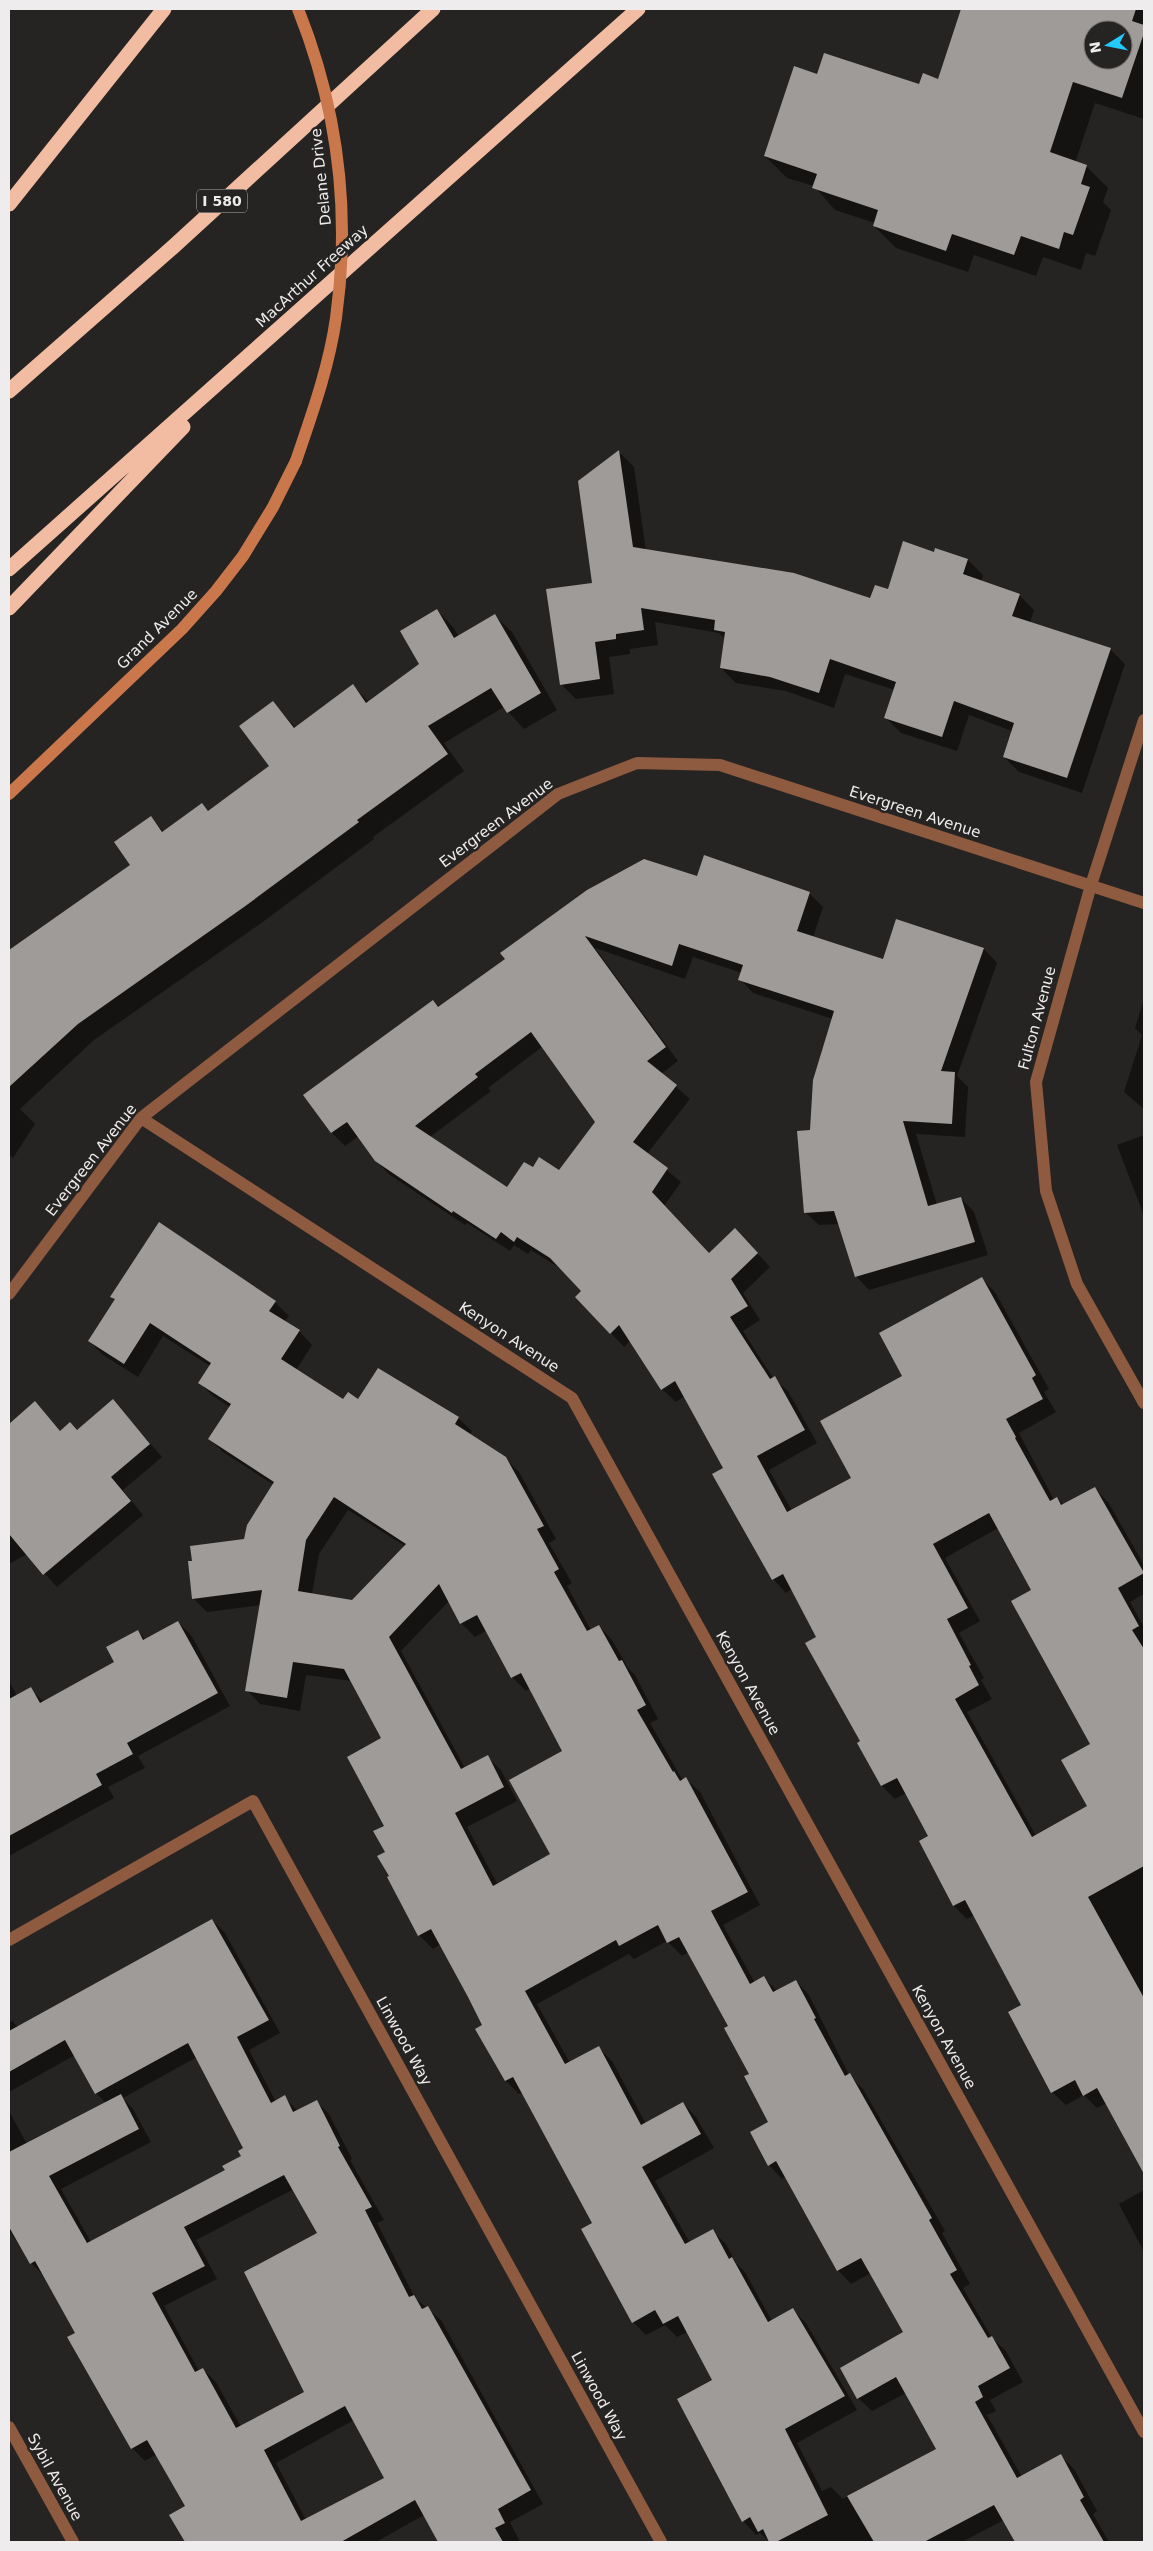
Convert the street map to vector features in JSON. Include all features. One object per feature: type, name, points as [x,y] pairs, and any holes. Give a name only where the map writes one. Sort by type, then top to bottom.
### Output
[{"type":"highway","points":[[9,204],[164,9]]},
{"type":"highway","name":"I 580","points":[[9,391],[173,247],[433,9]]},
{"type":"highway","name":"MacArthur Freeway","points":[[9,569],[638,9]]},
{"type":"highway","points":[[9,608],[258,349]]},
{"type":"street","name":"Delane Drive","points":[[296,461],[320,387],[336,320],[344,248],[341,188],[334,129],[322,75],[298,9]]},
{"type":"street","name":"Grand Avenue","points":[[9,794],[182,629],[216,591],[243,556],[273,507],[296,461]]},
{"type":"street","name":"Fulton Avenue","points":[[1144,720],[1091,885],[1036,1082],[1046,1191],[1077,1284],[1144,1403]]},
{"type":"street","name":"Evergreen Avenue","points":[[9,1294],[142,1118],[558,794],[638,763],[720,766],[1144,903]]},
{"type":"street","name":"Kenyon Avenue","points":[[142,1118],[572,1398],[1144,2432]]},
{"type":"street","name":"Linwood Way","points":[[9,1940],[253,1801],[662,2542]]},
{"type":"street","name":"Sybil Avenue","points":[[9,2427],[73,2542]]},
{"type":"building","points":[[961,9],[1136,9],[1132,20],[1083,20],[1083,70],[1131,70],[1122,98],[1073,82],[1050,152],[1087,165],[1081,184],[1090,187],[1073,235],[1064,232],[1059,249],[1021,236],[1014,255],[952,234],[946,251],[873,226],[878,210],[812,188],[817,174],[764,156],[794,66],[817,74],[824,53],[919,84],[923,73],[938,79]]},
{"type":"building","points":[[1133,21],[1144,25],[1144,33],[1133,66]]},
{"type":"building","points":[[619,450],[633,547],[794,573],[870,598],[875,585],[888,589],[903,541],[934,552],[935,548],[968,559],[963,574],[1020,594],[1012,616],[1111,648],[1067,778],[1003,757],[1014,723],[954,701],[942,737],[884,718],[896,682],[830,659],[819,693],[770,677],[720,668],[725,632],[714,630],[715,620],[641,608],[644,630],[616,634],[616,639],[595,642],[600,679],[560,685],[546,589],[592,583],[578,481]]},
{"type":"building","points":[[437,609],[454,638],[495,614],[541,693],[507,713],[491,688],[428,726],[448,754],[357,820],[359,822],[244,907],[78,1024],[9,1087],[9,950],[130,865],[114,842],[151,816],[162,832],[202,803],[208,811],[269,766],[239,726],[273,701],[294,728],[353,684],[366,703],[419,664],[400,631]]},
{"type":"building","points":[[704,855],[810,892],[797,931],[883,959],[896,919],[984,948],[941,1071],[955,1072],[952,1124],[903,1121],[928,1206],[961,1197],[975,1242],[855,1277],[834,1211],[804,1213],[797,1131],[810,1130],[813,1080],[834,1011],[738,980],[743,965],[679,944],[672,966],[585,936],[666,1047],[647,1061],[677,1085],[633,1142],[668,1168],[652,1192],[709,1253],[735,1228],[758,1253],[731,1279],[748,1306],[730,1317],[770,1379],[775,1376],[805,1430],[757,1456],[787,1512],[851,1478],[820,1421],[902,1376],[879,1333],[982,1277],[1036,1375],[1032,1378],[1043,1399],[1006,1419],[1015,1438],[1050,1501],[1057,1497],[1061,1505],[1095,1487],[1144,1573],[1118,1588],[1139,1626],[1132,1630],[1144,1649],[1144,1866],[1088,1897],[1144,1998],[1144,2174],[1097,2088],[1083,2096],[1075,2080],[1051,2093],[1008,2012],[1021,2005],[965,1900],[953,1906],[919,1841],[928,1836],[897,1778],[881,1786],[857,1743],[860,1741],[805,1643],[816,1637],[783,1574],[772,1580],[712,1474],[723,1468],[675,1381],[661,1390],[619,1325],[610,1334],[575,1297],[581,1291],[550,1258],[517,1237],[514,1242],[501,1232],[496,1239],[453,1211],[452,1213],[375,1161],[347,1122],[331,1133],[303,1095],[433,1000],[438,1007],[505,959],[500,953],[587,890],[644,859],[697,876]],"holes":[[[531,1032],[595,1122],[559,1170],[539,1157],[533,1167],[524,1162],[507,1187],[415,1126],[478,1077],[475,1074]],[[989,1513],[1031,1590],[1011,1601],[1090,1744],[1061,1760],[1087,1806],[1032,1837],[955,1699],[979,1685],[969,1666],[971,1665],[947,1619],[968,1608],[933,1544]]]},
{"type":"building","points":[[159,1222],[276,1301],[269,1311],[300,1330],[281,1359],[343,1399],[348,1392],[358,1399],[378,1368],[459,1417],[455,1424],[506,1457],[544,1526],[537,1529],[559,1569],[554,1572],[587,1631],[599,1625],[619,1661],[622,1660],[646,1705],[637,1710],[673,1772],[680,1781],[686,1777],[748,1892],[711,1911],[750,1984],[764,1976],[773,1992],[796,1980],[816,2018],[814,2019],[845,2076],[850,2073],[932,2218],[929,2220],[957,2270],[950,2274],[988,2338],[992,2336],[1010,2368],[978,2386],[983,2397],[975,2402],[1017,2478],[1061,2454],[1084,2497],[1080,2500],[1104,2542],[1015,2542],[994,2505],[924,2542],[874,2542],[847,2496],[936,2449],[896,2377],[857,2399],[840,2368],[903,2332],[861,2258],[837,2271],[776,2161],[768,2166],[750,2132],[768,2122],[744,2076],[749,2074],[724,2028],[728,2026],[679,1937],[667,1943],[658,1925],[619,1946],[616,1940],[525,1991],[565,2064],[599,2046],[641,2125],[683,2102],[701,2134],[642,2167],[685,2244],[713,2229],[729,2259],[732,2257],[768,2322],[793,2308],[845,2396],[785,2429],[828,2515],[776,2542],[769,2542],[763,2529],[758,2532],[750,2517],[742,2522],[677,2399],[712,2380],[678,2316],[663,2324],[655,2310],[632,2323],[581,2229],[592,2223],[513,2077],[505,2081],[475,2029],[482,2025],[431,1929],[418,1936],[387,1877],[389,1876],[377,1856],[385,1852],[373,1831],[384,1826],[347,1757],[381,1738],[344,1669],[293,1662],[287,1698],[245,1691],[262,1590],[192,1599],[188,1561],[192,1561],[190,1546],[244,1539],[247,1525],[274,1482],[208,1439],[231,1404],[198,1383],[211,1363],[150,1323],[124,1364],[88,1341],[115,1299],[110,1297]],"holes":[[[334,1497],[406,1544],[352,1600],[298,1591],[306,1540]],[[439,1584],[460,1624],[477,1615],[511,1678],[521,1673],[562,1751],[509,1780],[550,1854],[493,1886],[455,1813],[504,1787],[488,1755],[461,1769],[389,1637]]]},
{"type":"building","points":[[113,1399],[150,1444],[111,1477],[131,1501],[43,1575],[9,1534],[9,1424],[35,1401],[60,1431],[70,1422],[77,1430]]},
{"type":"building","points":[[178,1621],[218,1693],[127,1743],[133,1754],[96,1774],[102,1785],[9,1836],[9,1699],[31,1687],[40,1703],[114,1662],[106,1647],[138,1630],[143,1640]]},
{"type":"building","points":[[212,1919],[269,2020],[237,2037],[271,2103],[285,2095],[293,2112],[317,2100],[340,2146],[338,2147],[372,2207],[365,2210],[409,2297],[414,2295],[422,2309],[428,2306],[531,2490],[498,2509],[505,2523],[495,2528],[503,2542],[438,2542],[415,2500],[341,2542],[185,2542],[169,2515],[185,2506],[147,2440],[131,2449],[67,2337],[75,2333],[35,2261],[30,2264],[9,2227],[9,2152],[121,2094],[139,2129],[49,2176],[87,2243],[225,2170],[222,2166],[241,2156],[238,2151],[243,2148],[188,2043],[95,2094],[65,2040],[9,2072],[9,2031]],"holes":[[[284,2175],[317,2233],[244,2272],[304,2392],[236,2428],[203,2368],[195,2372],[152,2293],[205,2266],[184,2227]],[[345,2406],[384,2478],[301,2521],[264,2450]]]}]
